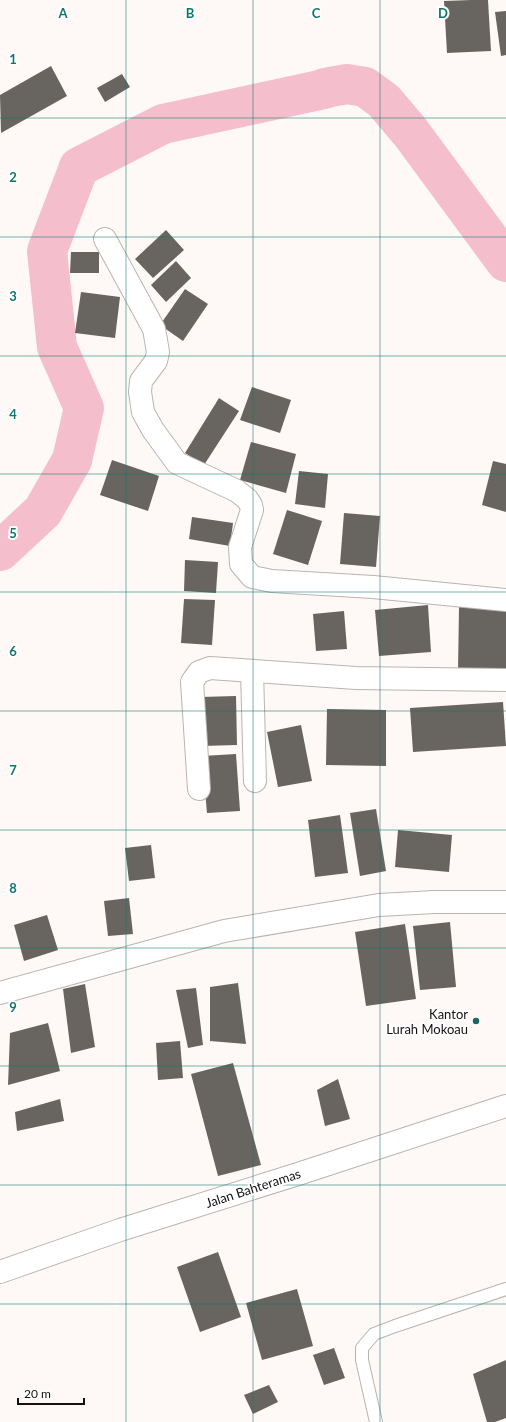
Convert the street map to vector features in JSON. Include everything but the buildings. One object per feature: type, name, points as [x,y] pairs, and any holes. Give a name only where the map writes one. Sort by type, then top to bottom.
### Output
[{"type":"street","points":[[104,239],[154,329],[158,352],[156,361],[141,381],[140,392],[144,412],[154,430],[177,463],[237,491],[247,499],[251,505],[252,510],[240,547],[241,564],[252,577],[272,581],[374,587],[506,600]]},
{"type":"street","points":[[199,789],[192,682],[199,672],[210,668],[356,678],[506,680]]},
{"type":"street","points":[[252,671],[255,780]]},
{"type":"street","points":[[0,993],[232,930],[379,905],[434,902],[506,902]]},
{"type":"street","name":"Jalan Bahteramas","points":[[0,1272],[120,1230],[290,1177],[506,1106]]},
{"type":"lane","points":[[376,1422],[362,1360],[362,1348],[374,1334],[506,1289]]},
{"type":"waterway","points":[[325,88],[347,84],[365,87],[384,101],[411,133],[506,262]]},
{"type":"waterway","points":[[0,551],[43,511],[72,460],[84,408],[57,347],[47,251],[79,167],[163,124],[324,89]]},
{"type":"place","name":"Kantor Lurah Mokoau","points":[[476,1021]]}]
